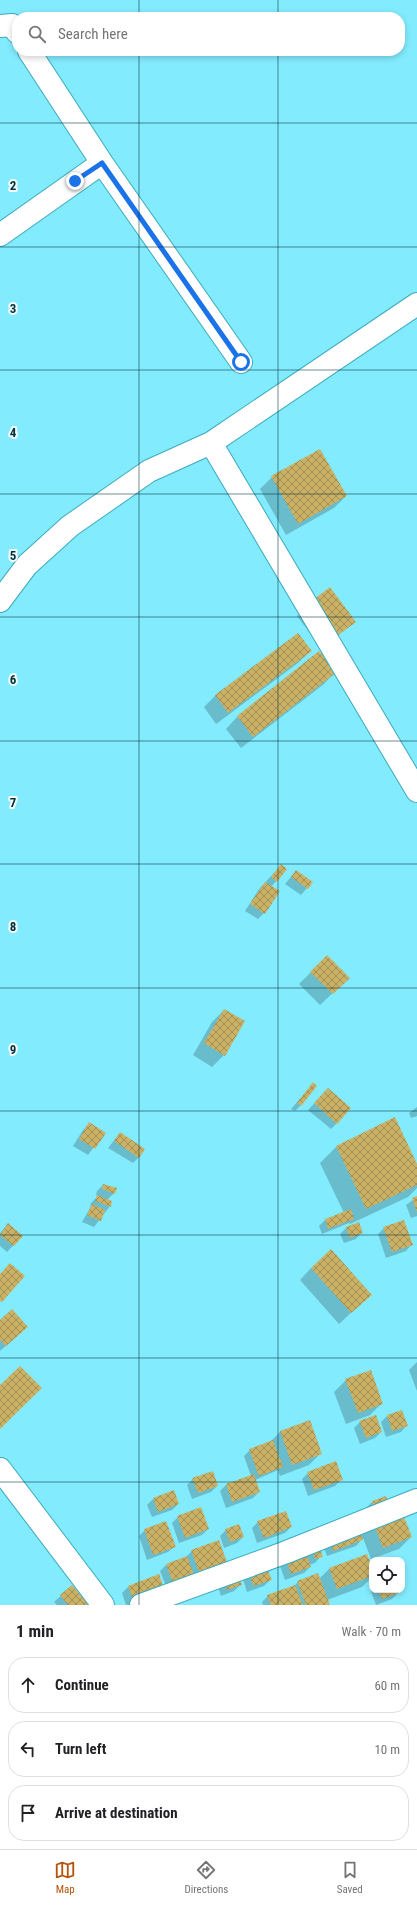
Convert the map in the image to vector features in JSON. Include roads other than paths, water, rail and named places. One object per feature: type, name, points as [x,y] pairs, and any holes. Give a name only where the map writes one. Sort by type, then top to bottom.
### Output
[{"type":"street","points":[[0,26],[12,25]]},
{"type":"street","points":[[32,56],[102,163],[241,362]]},
{"type":"street","points":[[0,235],[102,163]]},
{"type":"street","points":[[0,601],[27,565],[70,526],[149,471],[211,443],[417,304]]},
{"type":"street","points":[[211,443],[417,791]]},
{"type":"street","points":[[0,1470],[103,1605]]},
{"type":"street","points":[[141,1605],[284,1553],[417,1500]]}]
